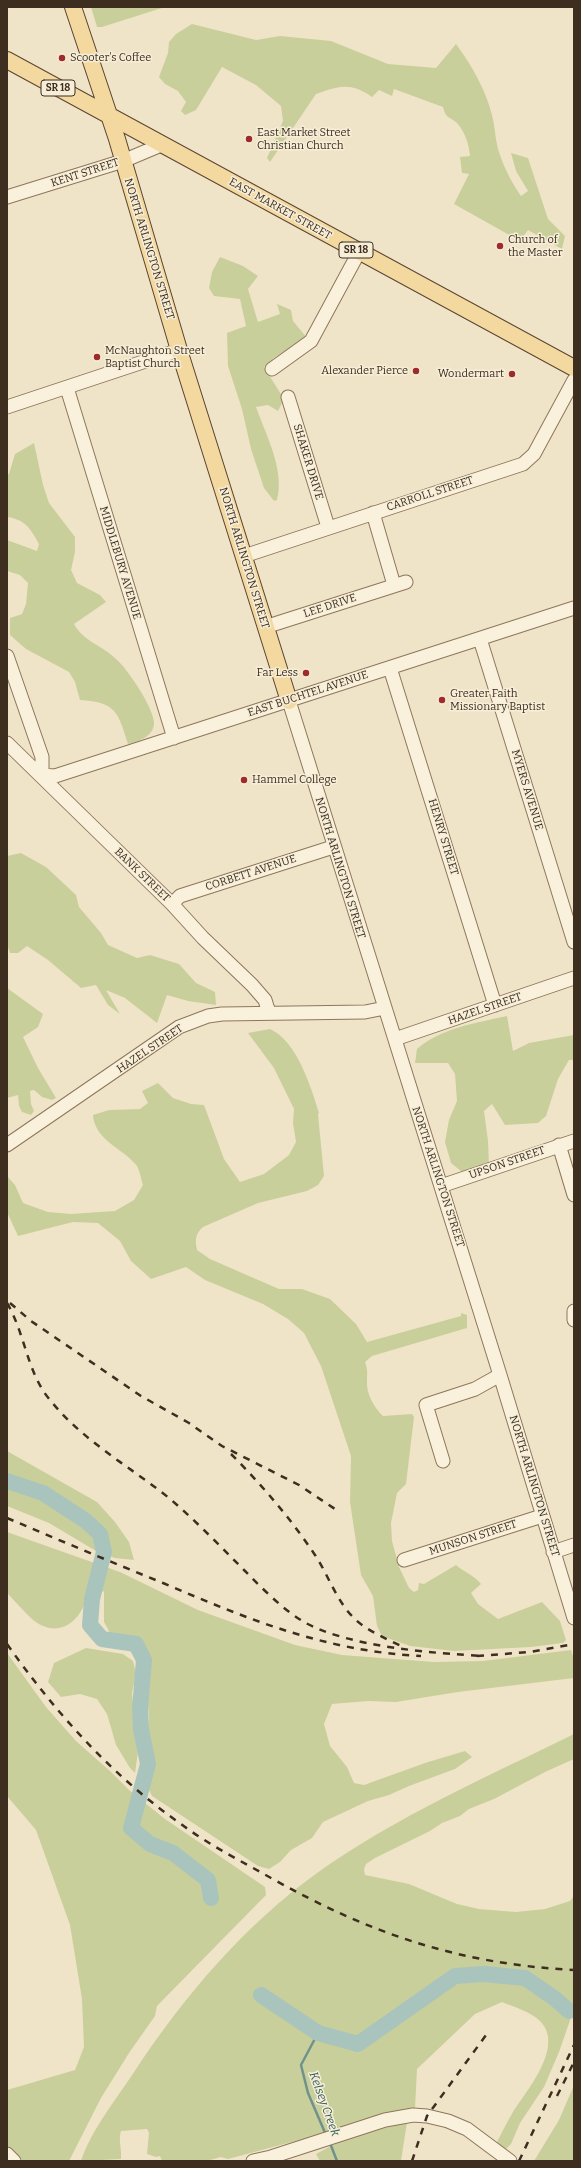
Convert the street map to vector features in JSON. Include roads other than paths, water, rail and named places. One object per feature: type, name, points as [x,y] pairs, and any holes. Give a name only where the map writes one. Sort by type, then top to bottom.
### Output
[{"type":"main road","name":"NORTH ARLINGTON STREET","points":[[73,7],[123,161],[179,350],[289,702]]},
{"type":"main road","name":"EAST MARKET STREET","points":[[7,60],[574,368]]},
{"type":"street","name":"KENT STREET","points":[[7,197],[123,161],[161,145]]},
{"type":"street","points":[[272,369],[311,341],[359,252]]},
{"type":"street","points":[[7,407],[179,350]]},
{"type":"street","name":"CARROLL STREET","points":[[244,556],[328,527],[523,464],[534,454],[574,380]]},
{"type":"street","name":"MIDDLEBURY AVENUE","points":[[67,388],[174,738]]},
{"type":"street","name":"SHAKER DRIVE","points":[[288,397],[328,527]]},
{"type":"street","name":"LEE DRIVE","points":[[265,627],[400,583],[373,513]]},
{"type":"street","name":"EAST BUCHTEL AVENUE","points":[[42,775],[55,776],[289,702],[574,608]]},
{"type":"street","name":"MYERS AVENUE","points":[[480,638],[574,942]]},
{"type":"street","points":[[7,656],[42,757],[42,775]]},
{"type":"street","name":"HENRY STREET","points":[[390,668],[495,1005]]},
{"type":"street","name":"NORTH ARLINGTON STREET","points":[[289,702],[333,847],[395,1039],[500,1375],[573,1615]]},
{"type":"street","name":"BANK STREET","points":[[7,743],[42,775],[172,904],[203,938],[252,985],[265,1000],[269,1013]]},
{"type":"street","name":"CORBETT AVENUE","points":[[172,904],[180,896],[333,847]]},
{"type":"street","name":"HAZEL STREET","points":[[395,1039],[574,978]]},
{"type":"street","name":"HAZEL STREET","points":[[7,1145],[182,1026],[208,1016],[222,1014],[365,1012],[385,1008]]},
{"type":"street","name":"UPSON STREET","points":[[441,1186],[574,1140]]},
{"type":"street","points":[[559,1145],[574,1195]]},
{"type":"street","points":[[574,1312],[574,1320]]},
{"type":"street","points":[[443,1461],[426,1405],[475,1389],[500,1375]]},
{"type":"street","name":"MUNSON STREET","points":[[404,1560],[542,1516]]},
{"type":"street","points":[[553,1552],[574,1545]]},
{"type":"street","points":[[253,2161],[400,2117],[413,2115],[435,2117],[467,2129],[510,2161]]},
{"type":"street","points":[[7,2154],[14,2161]]},
{"type":"waterway","points":[[7,1481],[43,1493],[86,1521],[100,1534],[104,1552],[92,1599],[90,1625],[102,1639],[136,1644],[144,1660],[140,1709],[141,1729],[148,1764],[131,1828],[150,1844],[173,1853],[208,1880],[211,1898]]},
{"type":"waterway","points":[[261,1995],[318,2033],[358,2044],[455,1976],[484,1974],[525,1978],[554,1998],[569,2011]]},
{"type":"waterway","name":"Kelsey Creek","points":[[318,2033],[301,2065],[308,2093],[326,2135]]},
{"type":"waterway","name":"Kelsey Creek","points":[[330,2143],[337,2161]]},
{"type":"railway","points":[[7,1303],[18,1327],[36,1378],[50,1400],[63,1415],[92,1441],[169,1498],[208,1534],[265,1591],[296,1617],[322,1631],[367,1643],[415,1651],[483,1656]]},
{"type":"railway","points":[[10,1303],[31,1321],[141,1396],[189,1423],[222,1446],[299,1485],[335,1509]]},
{"type":"railway","points":[[231,1454],[265,1490],[296,1528],[320,1563],[338,1598],[349,1613],[366,1628],[401,1646]]},
{"type":"railway","points":[[7,1518],[227,1609],[289,1632],[352,1648],[421,1656]]},
{"type":"railway","points":[[7,1644],[25,1669],[65,1718],[108,1764],[156,1805],[192,1832],[225,1852],[308,1898],[380,1930],[417,1943],[492,1961],[532,1967],[574,1970]]},
{"type":"railway","points":[[477,1656],[530,1652],[574,1644]]},
{"type":"railway","points":[[412,2161],[427,2116],[489,2031]]},
{"type":"railway","points":[[519,2161],[574,2045]]},
{"type":"railway","points":[[557,2096],[574,2062]]},
{"type":"place","name":"Scooter's Coffee","points":[[62,58]]},
{"type":"place","name":"East Market Street Christian Church","points":[[249,139]]},
{"type":"place","name":"Church of the Master","points":[[500,246]]},
{"type":"place","name":"McNaughton Street Baptist Church","points":[[97,357]]},
{"type":"place","name":"Alexander Pierce","points":[[416,371]]},
{"type":"place","name":"Wondermart","points":[[512,374]]},
{"type":"place","name":"Far Less","points":[[306,673]]},
{"type":"place","name":"Greater Faith Missionary Baptist","points":[[442,700]]},
{"type":"place","name":"Hammel College","points":[[244,780]]}]
